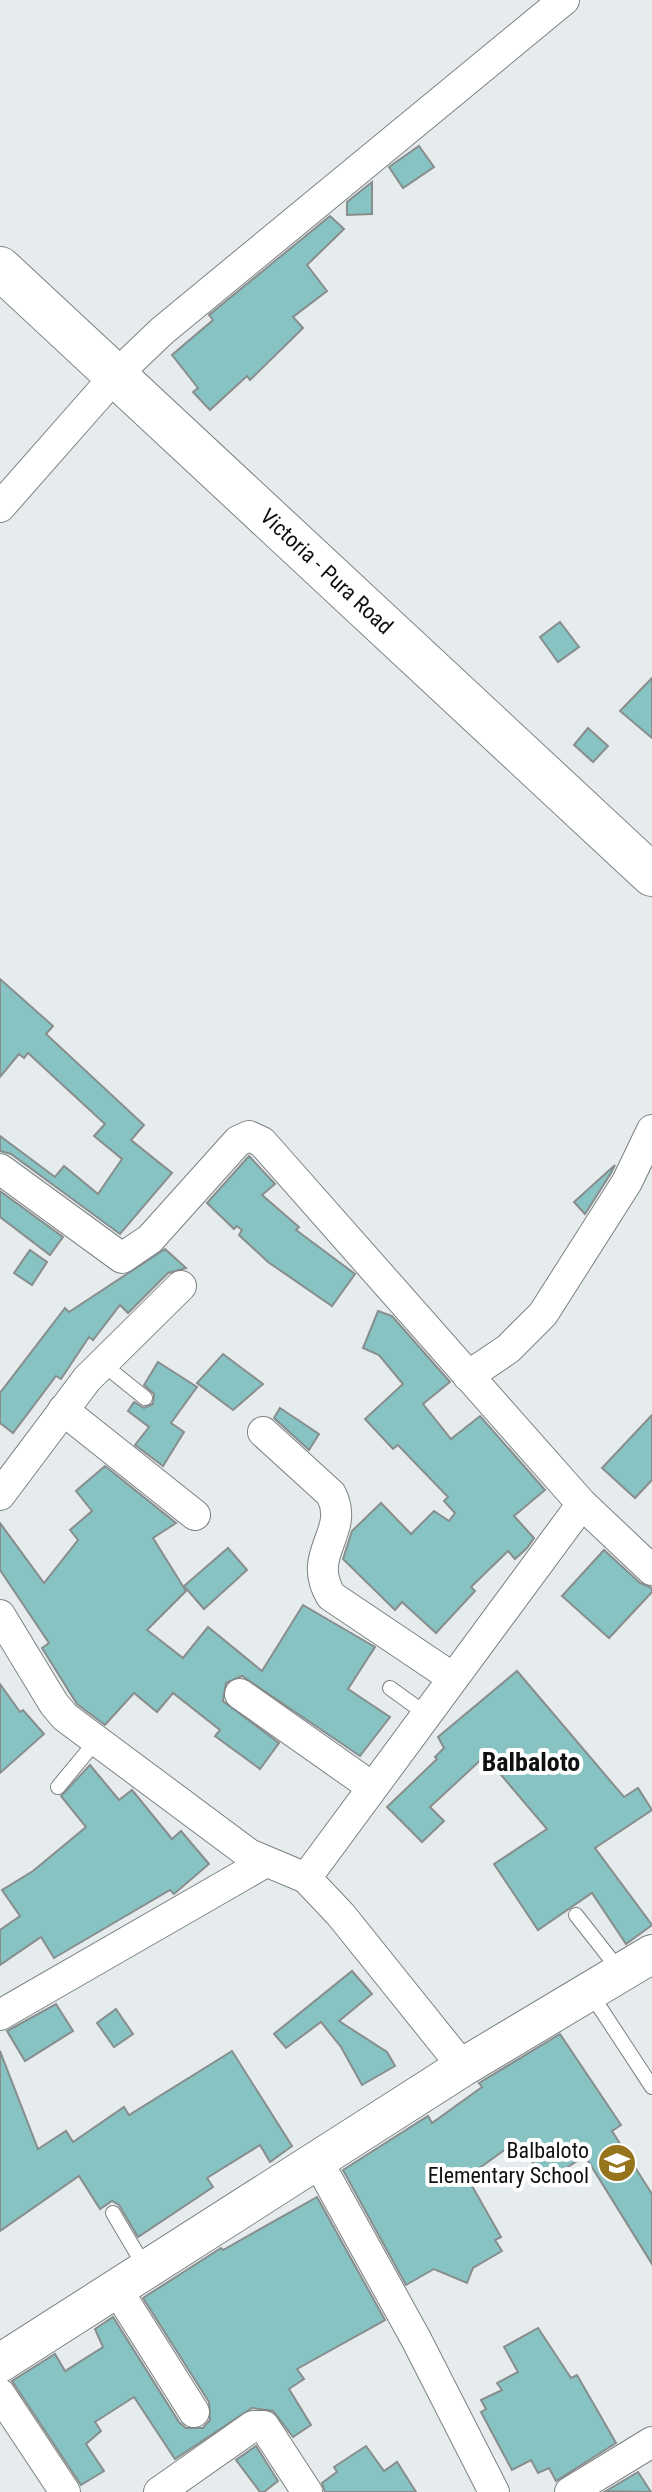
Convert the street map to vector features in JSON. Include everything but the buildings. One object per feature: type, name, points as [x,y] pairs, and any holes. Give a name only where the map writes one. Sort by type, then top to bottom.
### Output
[{"type":"main road","name":"Victoria - Pura Road","points":[[0,268],[652,875]]},
{"type":"street","points":[[0,507],[117,374],[162,331],[564,0]]},
{"type":"street","points":[[468,1376],[508,1349],[543,1314],[627,1182],[652,1130]]},
{"type":"street","points":[[0,1169],[122,1258],[150,1239],[238,1141],[249,1136],[262,1142],[293,1175],[323,1215],[582,1504],[652,1570]]},
{"type":"street","points":[[0,1495],[87,1379],[181,1286]]},
{"type":"street","points":[[63,1410],[195,1515]]},
{"type":"street","points":[[263,1432],[331,1494],[336,1503],[339,1515],[320,1567],[322,1581],[331,1596],[453,1678]]},
{"type":"street","points":[[306,1878],[582,1504]]},
{"type":"street","points":[[0,1615],[54,1704],[96,1741],[264,1863],[306,1878],[341,1915],[463,2067]]},
{"type":"street","points":[[240,1694],[372,1787]]},
{"type":"street","points":[[0,2015],[264,1863]]},
{"type":"street","points":[[0,2363],[463,2067],[621,1972]]},
{"type":"street","points":[[318,2162],[416,2339],[494,2492]]},
{"type":"street","points":[[131,2278],[194,2412]]},
{"type":"street","points":[[0,2394],[65,2492]]},
{"type":"street","points":[[159,2492],[253,2426],[264,2426],[307,2492]]},
{"type":"street","points":[[570,2492],[652,2442]]},
{"type":"lane","points":[[104,1365],[145,1398]]},
{"type":"lane","points":[[390,1688],[426,1714]]},
{"type":"lane","points":[[58,1787],[96,1741]]},
{"type":"lane","points":[[576,1915],[621,1972],[652,2087]]},
{"type":"lane","points":[[113,2213],[131,2278]]},
{"type":"place","name":"Balbaloto Elementary School","points":[[617,2163]]},
{"type":"district","name":"Balbaloto","points":[[531,1762]]}]
